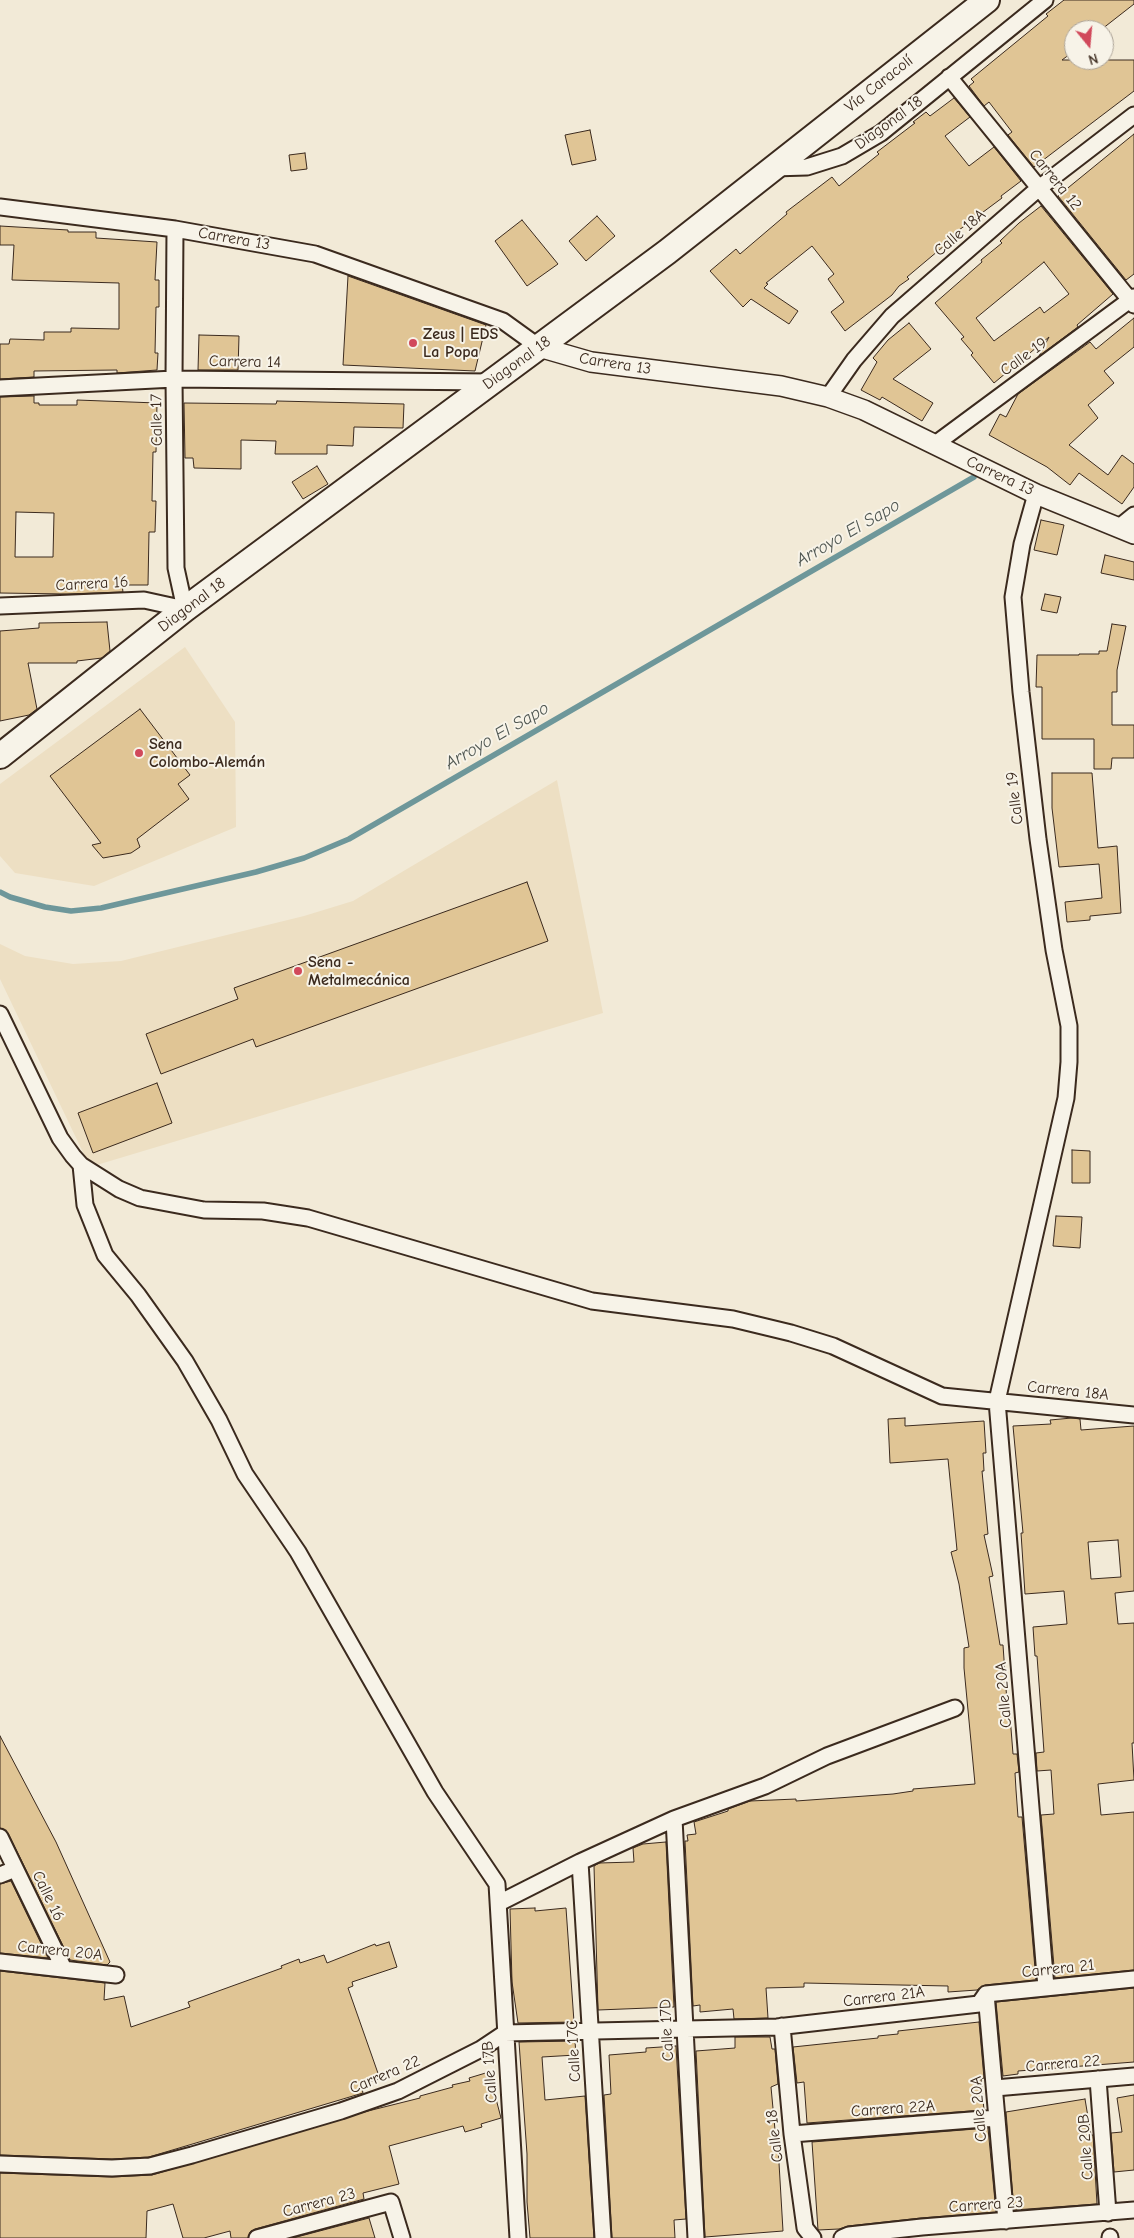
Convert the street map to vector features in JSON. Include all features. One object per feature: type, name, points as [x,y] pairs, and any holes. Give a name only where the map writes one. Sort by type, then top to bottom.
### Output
[{"type":"main road","name":"Vía Caracolí","points":[[772,168],[987,0]]},
{"type":"main road","name":"Diagonal 18","points":[[0,756],[185,609],[667,252],[772,168]]},
{"type":"street","name":"Diagonal 18","points":[[772,168],[808,167],[842,156],[881,133],[1045,0]]},
{"type":"street","name":"Carrera 12","points":[[949,78],[1133,301]]},
{"type":"street","name":"Calle 18A","points":[[828,397],[854,360],[892,316],[1039,188],[1134,115]]},
{"type":"street","name":"Carrera 13","points":[[0,207],[175,229],[315,254],[504,321],[539,347],[591,362],[781,386],[828,397],[864,410],[1036,494],[1126,531]]},
{"type":"street","name":"Calle 17","points":[[175,229],[176,568],[185,609]]},
{"type":"street","name":"Calle 19","points":[[934,444],[1133,301]]},
{"type":"street","name":"Carrera 14","points":[[0,388],[174,379],[490,382]]},
{"type":"street","name":"Calle 19","points":[[997,1401],[1066,1098],[1069,1026],[1054,950],[1038,839],[1020,692],[1013,597],[1022,544],[1036,494]]},
{"type":"street","points":[[1126,531],[1134,515]]},
{"type":"street","name":"Carrera 16","points":[[0,606],[144,600],[185,609]]},
{"type":"street","points":[[0,1014],[60,1138],[81,1165]]},
{"type":"street","name":"Carrera 18A","points":[[81,1165],[119,1189],[140,1198],[204,1210],[263,1211],[308,1218],[592,1301],[733,1319],[791,1333],[833,1346],[942,1396],[1134,1415]]},
{"type":"street","name":"Calle 17B","points":[[81,1165],[85,1204],[105,1255],[138,1295],[185,1361],[219,1420],[245,1474],[298,1552],[435,1792],[497,1884],[518,2238]]},
{"type":"street","name":"Calle 20A","points":[[997,1401],[1046,1987]]},
{"type":"street","points":[[499,1903],[580,1862],[674,1819],[765,1786],[827,1756],[955,1708]]},
{"type":"street","name":"Calle 17D","points":[[674,1819],[696,2238]]},
{"type":"street","name":"Calle 16","points":[[0,1837],[64,1969]]},
{"type":"street","name":"Calle 17C","points":[[580,1862],[603,2238]]},
{"type":"street","points":[[0,1875],[15,1869]]},
{"type":"street","name":"Carrera 20A","points":[[0,1962],[116,1975]]},
{"type":"street","name":"Carrera 21","points":[[986,1994],[1134,1979]]},
{"type":"street","name":"Calle 20A","points":[[986,1994],[1006,2221]]},
{"type":"street","name":"Carrera 21A","points":[[782,2026],[979,2004],[986,1994]]},
{"type":"street","name":"Carrera 22","points":[[0,2164],[112,2168],[150,2166],[192,2156],[341,2112],[398,2091],[481,2049],[505,2034],[591,2030],[684,2030],[782,2026]]},
{"type":"street","name":"Calle 18","points":[[782,2026],[792,2134],[805,2228],[812,2238]]},
{"type":"street","name":"Carrera 22","points":[[995,2088],[1134,2076]]},
{"type":"street","name":"Calle 20B","points":[[1098,2079],[1108,2212]]},
{"type":"street","name":"Carrera 22A","points":[[792,2134],[997,2118]]},
{"type":"street","name":"Carrera 23","points":[[257,2238],[391,2202],[402,2238]]},
{"type":"street","name":"Carrera 23","points":[[842,2238],[849,2235],[922,2227],[1134,2210]]},
{"type":"shaded area","name":"Sena Colombo-Alemán","points":[[185,647],[235,722],[236,827],[94,886],[15,873],[0,856],[0,784]]},
{"type":"shaded area","name":"Sena - Metalmecánica","points":[[557,780],[603,1013],[90,1167],[0,979],[0,944],[25,956],[73,964],[121,961],[304,916],[353,901]]},
{"type":"building","points":[[1064,0],[1134,0],[1134,4],[1114,20],[1064,20],[1064,58],[1062,60],[1064,60],[1064,70],[1114,70],[1114,60],[1134,60],[1134,91],[1034,167],[1008,135],[1012,132],[989,102],[984,106],[969,86],[974,82],[971,79],[1048,16],[1046,14]]},
{"type":"building","points":[[954,98],[970,117],[945,136],[969,166],[994,147],[1021,181],[1001,196],[1002,198],[955,233],[957,235],[907,277],[909,279],[899,286],[892,295],[845,331],[831,312],[844,302],[828,279],[834,274],[812,246],[766,283],[768,284],[764,288],[798,311],[789,324],[751,299],[743,307],[710,271],[736,249],[740,254],[787,214],[786,212],[832,177],[839,186],[879,154],[877,152],[915,123],[913,122],[926,112],[930,116]]},
{"type":"building","points":[[590,130],[596,160],[572,165],[565,135]]},
{"type":"building","points":[[1134,134],[1134,274],[1126,280],[1058,196]]},
{"type":"building","points":[[305,153],[307,169],[291,171],[289,155]]},
{"type":"building","points":[[1041,206],[1113,294],[1077,325],[1078,327],[1039,356],[1049,337],[994,383],[971,355],[973,353],[961,339],[964,337],[935,303],[1002,243],[1000,241]],"holes":[[[1044,262],[1069,294],[1044,313],[1040,307],[994,341],[976,318]]]},
{"type":"building","points":[[597,216],[615,236],[586,261],[569,241]]},
{"type":"building","points":[[522,220],[558,264],[527,286],[495,241]]},
{"type":"building","points":[[0,226],[68,230],[68,232],[96,232],[96,238],[157,242],[155,280],[159,280],[159,307],[156,307],[155,353],[158,353],[157,370],[117,373],[117,370],[34,371],[34,377],[0,379],[0,344],[9,344],[10,339],[44,340],[44,332],[71,332],[71,328],[119,329],[119,283],[12,280],[14,245],[0,245]]},
{"type":"building","name":"Zeus | EDS La Popa","points":[[348,276],[486,325],[475,371],[343,365]]},
{"type":"building","points":[[1134,318],[1134,347],[1104,371],[1114,383],[1088,405],[1098,418],[1069,445],[1108,475],[1122,455],[1134,464],[1134,487],[1122,504],[1079,473],[1070,485],[1047,467],[989,435],[1000,414],[1006,417],[1018,394],[1090,342],[1096,349]]},
{"type":"building","points":[[909,323],[931,349],[893,379],[933,403],[922,421],[882,397],[880,400],[861,390],[877,362],[873,358],[888,340]]},
{"type":"building","points":[[199,335],[239,336],[238,370],[198,370]]},
{"type":"building","points":[[34,396],[34,403],[39,403],[39,405],[77,405],[77,400],[157,403],[152,501],[156,501],[155,532],[149,532],[148,585],[122,585],[123,592],[67,594],[0,593],[0,397]],"holes":[[[16,512],[54,513],[53,557],[15,557]]]},
{"type":"building","points":[[277,401],[404,404],[403,428],[354,427],[353,446],[327,445],[327,454],[275,454],[276,441],[241,440],[241,469],[194,468],[193,458],[185,458],[184,403],[276,404]]},
{"type":"building","points":[[317,466],[328,484],[303,499],[292,482]]},
{"type":"building","points":[[1041,520],[1064,525],[1057,555],[1034,550]]},
{"type":"building","points":[[1105,555],[1134,562],[1134,580],[1101,573]]},
{"type":"building","points":[[1045,594],[1061,597],[1057,613],[1041,610]]},
{"type":"building","points":[[107,622],[110,651],[102,658],[77,661],[77,663],[28,663],[37,709],[29,715],[0,721],[0,631],[39,628],[39,623]]},
{"type":"building","points":[[1112,624],[1126,626],[1117,670],[1117,692],[1112,692],[1112,725],[1134,725],[1134,758],[1112,758],[1111,769],[1094,769],[1094,739],[1042,739],[1042,687],[1036,687],[1037,655],[1099,654],[1099,651],[1107,651]]},
{"type":"building","points":[[140,709],[190,775],[178,784],[189,799],[137,839],[140,847],[131,853],[103,858],[92,845],[101,843],[50,776]]},
{"type":"building","points":[[1052,773],[1092,773],[1098,848],[1117,846],[1121,913],[1090,916],[1090,920],[1067,922],[1065,902],[1102,898],[1099,864],[1059,867],[1052,808]]},
{"type":"building","points":[[527,882],[548,941],[256,1047],[253,1039],[161,1074],[146,1034],[238,999],[234,988]]},
{"type":"building","points":[[157,1083],[172,1123],[93,1153],[78,1113]]},
{"type":"building","points":[[1072,1150],[1090,1151],[1090,1183],[1072,1183]]},
{"type":"building","points":[[1056,1216],[1082,1217],[1080,1248],[1053,1246]]},
{"type":"building","points":[[905,1418],[905,1426],[984,1421],[986,1453],[983,1453],[984,1471],[982,1471],[988,1534],[984,1535],[993,1576],[989,1577],[1000,1645],[1003,1645],[1008,1717],[1010,1716],[1013,1754],[1017,1754],[1019,1772],[1015,1773],[1018,1817],[1022,1817],[1036,1980],[985,1985],[977,1990],[948,1992],[948,1986],[804,1983],[804,1987],[766,1988],[768,2018],[734,2019],[733,2009],[700,2012],[700,2005],[693,2006],[685,1841],[688,1841],[687,1835],[696,1834],[694,1822],[728,1811],[728,1809],[750,1801],[796,1799],[796,1801],[893,1794],[913,1791],[913,1789],[975,1784],[964,1668],[964,1648],[969,1647],[959,1584],[951,1552],[957,1550],[948,1459],[890,1463],[888,1419]]},
{"type":"building","points":[[1080,1419],[1081,1430],[1134,1426],[1134,1591],[1115,1593],[1118,1624],[1134,1623],[1134,1743],[1132,1743],[1134,1780],[1098,1784],[1101,1815],[1134,1812],[1134,1970],[1055,1978],[1041,1815],[1054,1814],[1051,1770],[1037,1771],[1036,1753],[1044,1752],[1033,1627],[1067,1624],[1064,1591],[1025,1594],[1021,1533],[1023,1533],[1013,1426],[1051,1424],[1050,1420]],"holes":[[[1118,1540],[1121,1577],[1091,1579],[1088,1542]]]},
{"type":"building","points":[[0,1736],[56,1842],[110,1962],[107,1965],[70,1960],[8,1833],[0,1828]]},
{"type":"building","points":[[666,1842],[674,2007],[598,2010],[594,1866],[599,1863],[634,1862],[633,1848],[643,1844]]},
{"type":"building","points":[[11,1881],[48,1958],[0,1953],[0,1884]]},
{"type":"building","points":[[535,1908],[535,1911],[566,1908],[574,2022],[518,2023],[512,1982],[510,1909]]},
{"type":"building","points":[[389,1942],[397,1967],[352,1982],[353,1986],[348,1988],[380,2079],[361,2084],[363,2093],[149,2157],[112,2159],[0,2155],[0,1971],[105,1983],[104,2000],[124,1996],[131,2027],[190,2007],[188,2002],[282,1968],[281,1966],[299,1959],[300,1963],[324,1955],[327,1963],[375,1944],[376,1946]]},
{"type":"building","points":[[1134,1988],[1134,2062],[1018,2071],[1018,2074],[1003,2076],[996,2002]]},
{"type":"building","points":[[979,2022],[984,2078],[981,2079],[984,2110],[807,2123],[804,2082],[797,2083],[793,2047],[878,2038],[878,2036],[898,2034],[898,2031]]},
{"type":"building","points":[[735,2037],[770,2037],[772,2049],[775,2049],[778,2084],[771,2087],[775,2130],[777,2129],[783,2231],[705,2237],[696,2051],[735,2048]]},
{"type":"building","points":[[575,2041],[576,2055],[542,2057],[545,2100],[585,2096],[594,2238],[530,2238],[527,2202],[527,2154],[519,2042]]},
{"type":"building","points":[[676,2046],[686,2219],[674,2220],[675,2238],[612,2238],[604,2095],[611,2094],[609,2055],[646,2052],[646,2048]]},
{"type":"building","points":[[489,2072],[501,2118],[481,2124],[482,2127],[465,2132],[463,2126],[389,2146],[399,2184],[363,2193],[364,2199],[255,2229],[250,2232],[248,2238],[231,2238],[230,2231],[204,2238],[183,2238],[173,2204],[147,2211],[146,2238],[0,2238],[0,2173],[112,2177],[152,2175],[368,2111],[420,2098],[420,2096],[453,2087],[452,2085],[470,2081],[469,2078]]},
{"type":"building","points":[[1134,2095],[1134,2170],[1114,2172],[1111,2133],[1122,2132],[1117,2098]]},
{"type":"building","points":[[1085,2099],[1091,2135],[1093,2135],[1097,2204],[1014,2210],[1006,2112]]},
{"type":"building","points":[[988,2128],[996,2212],[921,2218],[818,2230],[812,2142]]},
{"type":"building","points":[[369,2218],[375,2238],[293,2238]]},
{"type":"waterway","name":"Arroyo El Sapo","points":[[0,892],[10,897],[45,907],[71,911],[101,908],[256,872],[304,858],[349,839],[974,477]]},
{"type":"place","name":"Zeus | EDS La Popa","points":[[413,343]]},
{"type":"place","name":"Sena Colombo-Alemán","points":[[139,753]]},
{"type":"place","name":"Sena - Metalmecánica","points":[[298,971]]}]
